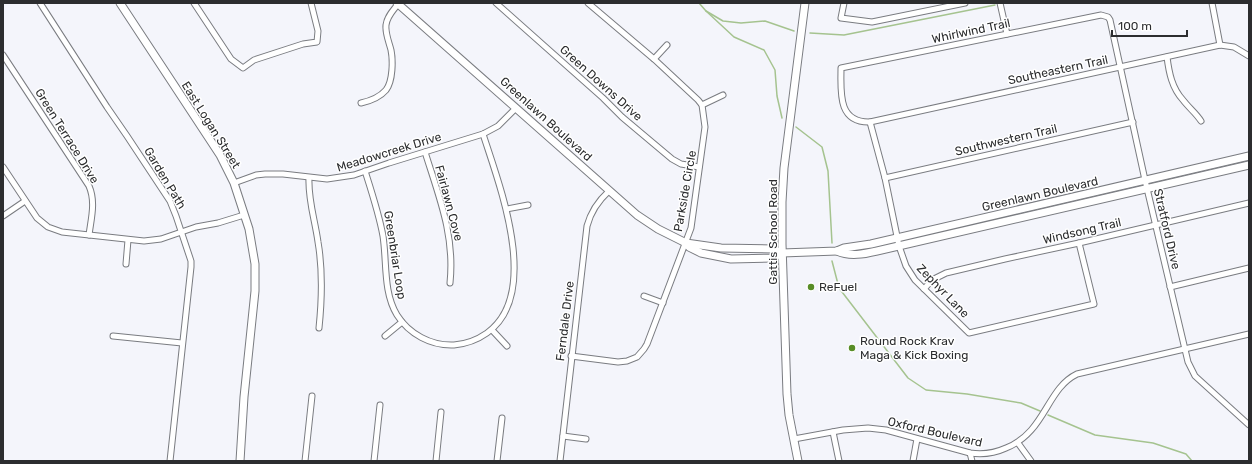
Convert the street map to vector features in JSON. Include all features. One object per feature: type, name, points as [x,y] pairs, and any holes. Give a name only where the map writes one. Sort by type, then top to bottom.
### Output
[{"type":"main road","name":"East Logan Street","points":[[120,3],[220,155],[234,183],[254,251],[256,278],[244,397],[240,461]]},
{"type":"main road","name":"Gattis School Road","points":[[798,461],[787,394],[781,219],[783,185],[805,3]]},
{"type":"main road","name":"Greenlawn Boulevard","points":[[398,4],[609,191],[647,222],[686,243],[721,248],[773,249],[782,253],[837,251],[844,248],[871,244],[1146,184],[1249,165]]},
{"type":"main road","name":"Greenlawn Boulevard","points":[[837,251],[844,254],[855,254],[899,246],[1146,184],[1249,156]]},
{"type":"main road","name":"Greenlawn Boulevard","points":[[686,243],[689,247],[701,253],[731,259],[774,258],[782,253]]},
{"type":"street","name":"Garden Path","points":[[40,3],[170,201],[191,261],[171,461]]},
{"type":"street","points":[[194,3],[230,59],[243,68],[254,60],[303,44],[317,42],[318,31],[310,3]]},
{"type":"street","name":"Green Downs Drive","points":[[496,3],[603,98],[622,117],[672,159],[681,164],[699,167]]},
{"type":"street","points":[[588,3],[654,59],[698,100],[702,106],[723,96]]},
{"type":"street","points":[[844,3],[841,18],[872,22],[965,3]]},
{"type":"street","points":[[1000,3],[1007,34]]},
{"type":"street","points":[[1212,3],[1220,45]]},
{"type":"street","points":[[362,103],[374,99],[387,89],[392,70],[392,57],[386,27],[390,14],[398,4]]},
{"type":"street","name":"Whirlwind Trail","points":[[870,122],[854,119],[844,108],[841,96],[842,68],[1101,15],[1105,16]]},
{"type":"street","name":"Stratford Drive","points":[[1105,16],[1110,20],[1146,184],[1188,362],[1195,376],[1249,425]]},
{"type":"street","points":[[654,59],[667,45]]},
{"type":"street","name":"Southeastern Trail","points":[[870,122],[1220,45],[1234,47],[1249,56]]},
{"type":"street","name":"Green Terrace Drive","points":[[3,55],[89,186],[93,202],[89,235]]},
{"type":"street","points":[[1167,57],[1174,86],[1183,101],[1201,121]]},
{"type":"street","name":"Parkside Circle","points":[[571,356],[618,362],[627,361],[637,356],[647,344],[686,243],[692,220],[705,127],[702,106]]},
{"type":"street","name":"Meadowcreek Drive","points":[[234,183],[256,175],[274,173],[309,178],[336,179],[354,175],[483,134],[498,126],[516,108]]},
{"type":"street","name":"Zephyr Lane","points":[[870,122],[899,246],[906,266],[924,289],[969,333],[1094,304],[1079,243]]},
{"type":"street","name":"Southwestern Trail","points":[[884,178],[1132,122]]},
{"type":"street","name":"Greenbriar Loop","points":[[365,171],[376,204],[383,234],[390,298],[396,314],[411,331],[424,339],[451,345],[468,343],[480,338],[492,330],[505,314],[510,302],[514,265],[507,209],[483,134]]},
{"type":"street","name":"Fairlawn Cove","points":[[425,152],[448,231],[452,257],[450,283]]},
{"type":"street","points":[[3,167],[37,218],[48,227],[62,232],[144,241],[153,240],[244,215]]},
{"type":"street","points":[[309,178],[308,192],[319,242],[321,264],[322,286],[319,328]]},
{"type":"street","name":"Ferndale Drive","points":[[560,461],[587,226],[593,210],[609,191]]},
{"type":"street","points":[[3,216],[25,201]]},
{"type":"street","name":"Windsong Trail","points":[[924,289],[932,280],[946,274],[1005,258],[1079,243],[1249,203]]},
{"type":"street","points":[[507,209],[528,206]]},
{"type":"street","points":[[126,264],[128,240]]},
{"type":"street","points":[[1170,287],[1249,268]]},
{"type":"street","points":[[644,296],[663,304]]},
{"type":"street","points":[[385,336],[402,322]]},
{"type":"street","points":[[492,330],[507,346]]},
{"type":"street","name":"Oxford Boulevard","points":[[794,439],[855,428],[868,428],[886,430],[970,453],[983,454],[996,452],[1018,443],[1028,435],[1037,425],[1061,387],[1071,377],[1080,373],[1249,334]]},
{"type":"street","points":[[113,336],[182,343]]},
{"type":"street","points":[[305,461],[312,396]]},
{"type":"street","points":[[374,461],[380,405]]},
{"type":"street","points":[[436,461],[441,412]]},
{"type":"street","points":[[498,461],[502,418]]},
{"type":"street","points":[[833,432],[839,461]]},
{"type":"street","points":[[563,436],[586,439]]},
{"type":"street","points":[[913,461],[917,439]]},
{"type":"street","points":[[1018,443],[1032,461]]},
{"type":"street","points":[[970,453],[972,461]]},
{"type":"waterway","points":[[699,3],[706,11],[723,21],[741,23],[765,21],[794,31]]},
{"type":"waterway","points":[[810,33],[844,35],[995,5]]},
{"type":"waterway","points":[[706,11],[734,37],[764,50],[775,70],[777,96],[782,118]]},
{"type":"waterway","points":[[796,127],[822,147],[828,171],[832,243]]},
{"type":"waterway","points":[[832,261],[839,288],[908,378],[926,390],[967,394],[1021,403],[1040,411]]},
{"type":"waterway","points":[[1048,415],[1095,435],[1153,443],[1186,454],[1192,461]]},
{"type":"place","name":"ReFuel","points":[[811,287]]},
{"type":"place","name":"Round Rock Krav Maga & Kick Boxing","points":[[852,348]]}]
